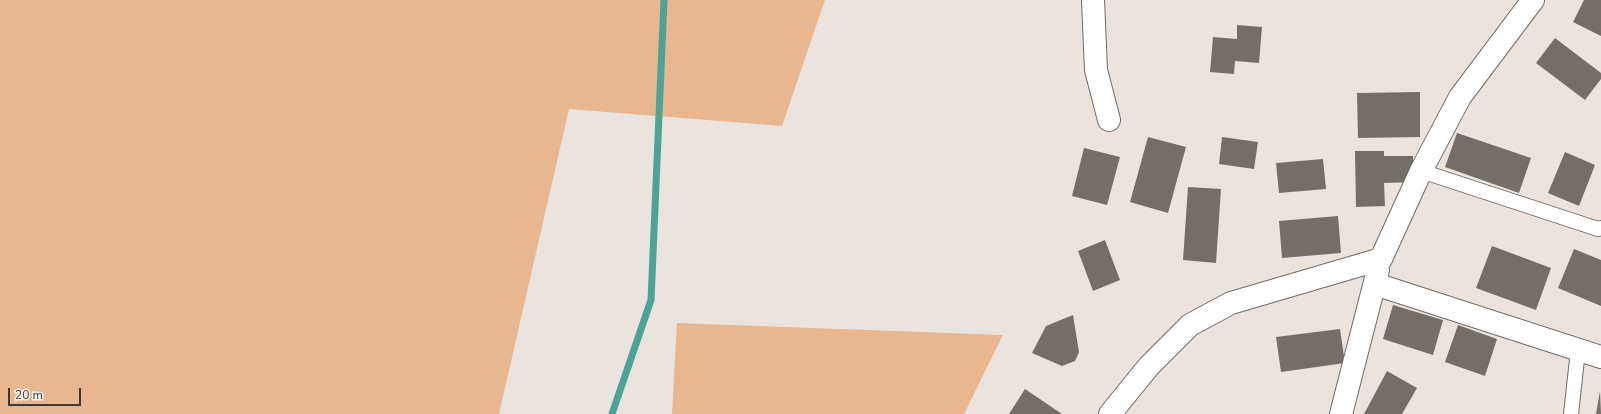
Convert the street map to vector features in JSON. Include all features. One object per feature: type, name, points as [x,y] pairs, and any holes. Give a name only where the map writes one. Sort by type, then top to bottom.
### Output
[{"type":"street","points":[[1093,0],[1096,70],[1109,120]]},
{"type":"street","points":[[1341,414],[1381,259],[1421,171],[1460,97],[1533,0]]},
{"type":"street","points":[[1110,414],[1149,366],[1190,325],[1231,303],[1381,259]]},
{"type":"street","points":[[1375,284],[1601,357]]},
{"type":"lane","points":[[1421,171],[1590,227],[1598,229],[1601,228]]},
{"type":"lane","points":[[1571,414],[1578,350]]},
{"type":"shaded area","points":[[0,0],[825,0],[782,126],[569,109],[499,414],[0,414]]},
{"type":"shaded area","points":[[677,323],[1003,335],[964,414],[672,414]]},
{"type":"building","points":[[1584,0],[1601,0],[1601,36],[1573,22]]},
{"type":"building","points":[[1237,25],[1262,27],[1259,63],[1235,61],[1234,74],[1210,72],[1213,37],[1237,39]]},
{"type":"building","points":[[1555,38],[1601,73],[1601,79],[1585,100],[1536,63]]},
{"type":"building","points":[[1420,92],[1420,137],[1358,138],[1357,93]]},
{"type":"building","points":[[1457,133],[1531,158],[1519,193],[1445,167]]},
{"type":"building","points":[[1148,137],[1186,147],[1168,213],[1130,202]]},
{"type":"building","points":[[1222,137],[1258,142],[1254,169],[1219,164]]},
{"type":"building","points":[[1084,148],[1120,157],[1107,205],[1072,196]]},
{"type":"building","points":[[1355,151],[1384,151],[1384,156],[1413,156],[1413,182],[1384,183],[1385,206],[1356,207]]},
{"type":"building","points":[[1565,152],[1595,165],[1579,206],[1548,193]]},
{"type":"building","points":[[1323,159],[1326,189],[1279,193],[1276,163]]},
{"type":"building","points":[[1188,187],[1221,189],[1216,263],[1183,260]]},
{"type":"building","points":[[1338,216],[1341,253],[1282,258],[1279,221]]},
{"type":"building","points":[[1105,240],[1120,280],[1093,291],[1078,251]]},
{"type":"building","points":[[1492,246],[1551,268],[1536,310],[1476,288]]},
{"type":"building","points":[[1574,249],[1601,260],[1601,306],[1558,288]]},
{"type":"building","points":[[1393,305],[1443,320],[1433,355],[1383,339]]},
{"type":"building","points":[[1073,315],[1079,352],[1075,361],[1062,366],[1032,353],[1046,326]]},
{"type":"building","points":[[1458,325],[1497,339],[1485,376],[1445,362]]},
{"type":"building","points":[[1340,329],[1345,363],[1281,372],[1276,337]]},
{"type":"building","points":[[1387,371],[1417,388],[1402,414],[1364,414]]},
{"type":"building","points":[[1025,389],[1062,414],[1009,414]]},
{"type":"building","points":[[1600,391],[1601,414],[1596,414]]},
{"type":"waterway","points":[[612,414],[651,300],[664,0]]}]
